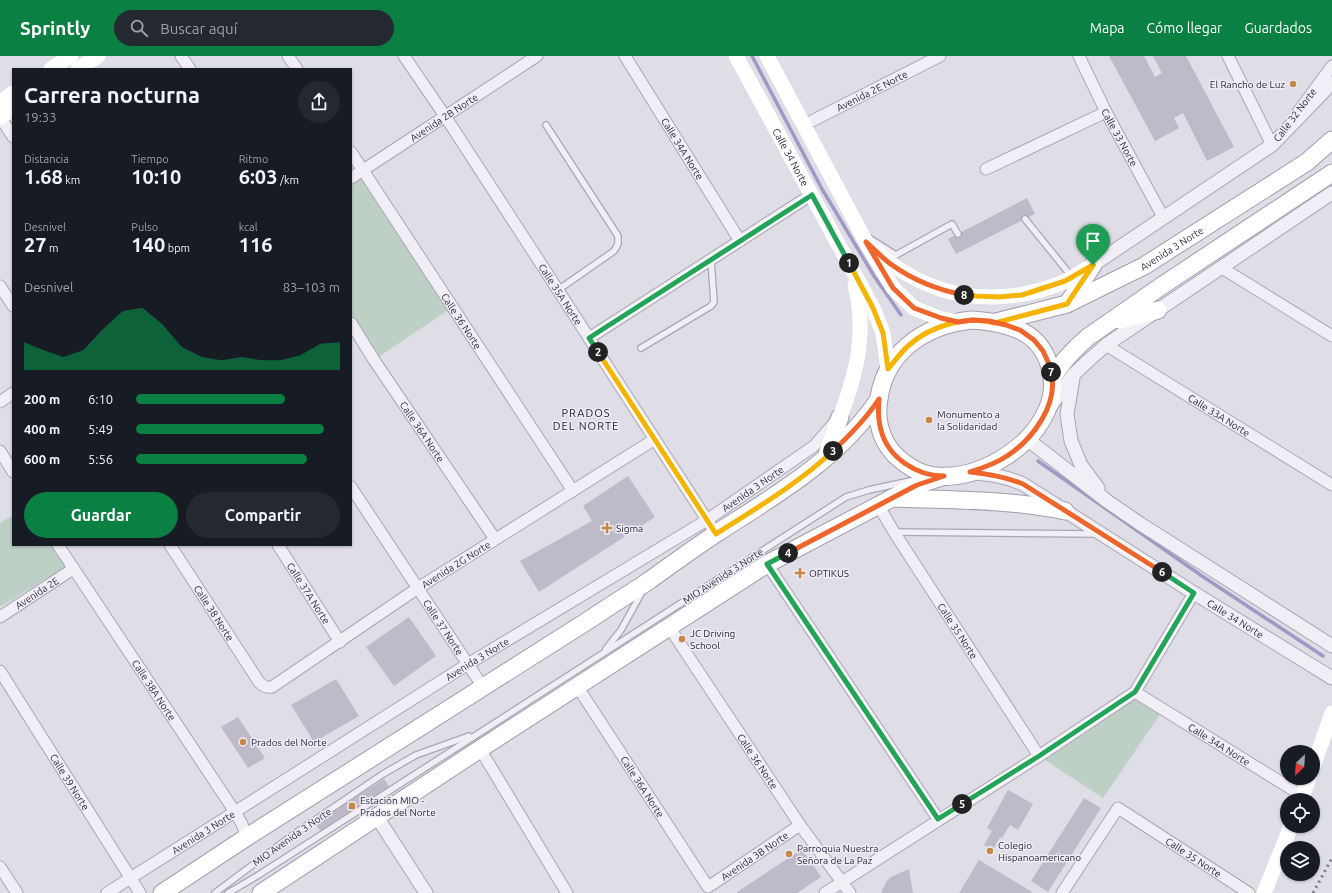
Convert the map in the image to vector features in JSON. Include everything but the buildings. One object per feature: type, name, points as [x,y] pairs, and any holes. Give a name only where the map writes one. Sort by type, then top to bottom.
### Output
[{"type":"main road","points":[[55,68],[98,56]]},
{"type":"main road","name":"Calle 34 Norte","points":[[736,56],[873,308],[883,333],[888,369]]},
{"type":"main road","points":[[767,56],[863,237],[893,288],[914,308],[941,318],[958,322]]},
{"type":"main road","points":[[0,102],[12,94]]},
{"type":"main road","points":[[0,117],[12,110]]},
{"type":"main road","name":"Avenida 3 Norte","points":[[995,323],[1067,304],[1144,266],[1307,162],[1332,140]]},
{"type":"main road","points":[[1053,377],[1061,363],[1088,337],[1160,287],[1332,173]]},
{"type":"main road","points":[[863,237],[890,264],[910,276],[930,286],[953,293],[976,296],[999,297],[1022,295],[1065,281],[1093,265]]},
{"type":"main road","points":[[1067,304],[1093,265]]},
{"type":"main road","points":[[825,459],[851,389],[861,344],[858,296],[850,266]]},
{"type":"main road","points":[[1110,323],[1158,310]]},
{"type":"main road","points":[[260,893],[280,888],[377,818],[479,741],[578,686],[767,564],[917,485],[940,476],[970,472],[986,467],[1007,456],[1027,439],[1039,425],[1047,410],[1053,392],[1053,377],[1043,351],[1034,340],[1020,330],[989,321],[972,320],[942,326],[924,334],[904,349],[888,369],[881,385],[878,415],[881,431],[890,450],[905,464],[926,474],[940,476]]},
{"type":"main road","name":"Avenida 3 Norte","points":[[162,893],[247,837],[648,581],[711,527],[796,481],[825,459],[856,429],[870,413],[879,399]]},
{"type":"main road","points":[[885,502],[1021,504],[1065,510]]},
{"type":"main road","points":[[1320,747],[1332,713]]},
{"type":"main road","points":[[1264,893],[1288,833]]},
{"type":"street","points":[[181,56],[189,68]]},
{"type":"street","points":[[288,56],[296,68]]},
{"type":"street","name":"Calle 35A Norte","points":[[404,56],[445,116],[711,527]]},
{"type":"street","name":"Avenida 2B Norte","points":[[352,177],[537,56]]},
{"type":"street","name":"Calle 34A Norte","points":[[625,56],[740,241]]},
{"type":"street","name":"Calle 33 Norte","points":[[1079,56],[1106,112],[1163,217]]},
{"type":"street","points":[[1228,56],[1272,146]]},
{"type":"street","name":"Avenida 2E Norte","points":[[804,125],[934,57]]},
{"type":"street","name":"Calle 32 Norte","points":[[1272,146],[1332,66]]},
{"type":"street","points":[[1093,265],[1163,217],[1272,146],[1332,83]]},
{"type":"street","points":[[986,169],[1106,112]]},
{"type":"street","points":[[0,117],[12,135]]},
{"type":"street","name":"Calle 36 Norte","points":[[352,154],[573,491]]},
{"type":"street","points":[[1047,410],[1073,375],[1106,345],[1332,193]]},
{"type":"street","points":[[589,338],[812,195]]},
{"type":"street","points":[[1222,268],[1332,336]]},
{"type":"street","points":[[0,286],[12,304]]},
{"type":"street","name":"Calle 36A Norte","points":[[352,325],[374,360],[495,539]]},
{"type":"street","name":"Calle 33A Norte","points":[[1106,345],[1332,485]]},
{"type":"street","points":[[1073,375],[1067,414],[1070,441],[1081,465],[1108,501]]},
{"type":"street","points":[[0,402],[12,394]]},
{"type":"street","name":"Avenida 3 Norte","points":[[107,893],[468,664],[711,527],[814,446],[840,417]]},
{"type":"street","name":"Avenida 2G Norte","points":[[258,682],[267,687],[272,687],[418,588],[655,439]]},
{"type":"street","points":[[1027,439],[1108,501],[1145,527],[1332,646]]},
{"type":"street","points":[[0,451],[12,470]]},
{"type":"street","name":"Calle 34 Norte","points":[[970,472],[992,474],[1023,484],[1194,593],[1332,678]]},
{"type":"street","name":"Calle 37 Norte","points":[[352,489],[483,687]]},
{"type":"street","name":"Calle 35 Norte","points":[[885,502],[894,532],[1039,756]]},
{"type":"street","name":"Calle 38A Norte","points":[[59,546],[235,812],[247,837]]},
{"type":"street","name":"Calle 38 Norte","points":[[171,546],[258,682]]},
{"type":"street","name":"Calle 37A Norte","points":[[279,546],[340,642]]},
{"type":"street","points":[[767,564],[938,819]]},
{"type":"street","name":"Avenida 2E","points":[[0,617],[73,569]]},
{"type":"street","points":[[825,893],[938,819],[1039,756],[1135,692],[1194,593]]},
{"type":"street","name":"Calle 36 Norte","points":[[668,627],[800,826],[841,883],[850,893]]},
{"type":"street","name":"Calle 39 Norte","points":[[0,671],[140,893]]},
{"type":"street","name":"Calle 36A Norte","points":[[578,686],[708,887]]},
{"type":"street","name":"Calle 34A Norte","points":[[1135,692],[1294,793]]},
{"type":"street","points":[[479,741],[566,893]]},
{"type":"street","name":"Calle 35 Norte","points":[[1062,893],[1118,808],[1249,893]]},
{"type":"street","points":[[377,818],[426,893]]},
{"type":"street","name":"Avenida 3B Norte","points":[[708,887],[800,826]]},
{"type":"street","points":[[0,867],[17,893]]},
{"type":"lane","points":[[546,125],[618,236],[618,244],[614,251],[558,290]]},
{"type":"lane","points":[[1025,219],[1073,277]]},
{"type":"lane","points":[[863,237],[896,255],[952,224],[958,234]]},
{"type":"lane","points":[[641,348],[711,306],[714,302],[711,259]]},
{"type":"lane","name":"MIO Avenida 3 Norte","points":[[228,893],[479,741],[603,653],[846,497],[875,488],[940,476]]},
{"type":"lane","points":[[894,532],[1103,534]]},
{"type":"lane","name":"MIO Avenida 3 Norte","points":[[603,653],[621,630],[648,581]]},
{"type":"lane","name":"MIO Avenida 3 Norte","points":[[215,893],[294,834],[383,774],[416,756],[479,741]]},
{"type":"green space","points":[[363,170],[453,307],[374,360],[352,325],[352,177]]},
{"type":"green space","points":[[12,516],[12,546],[55,546],[67,566],[0,607],[0,523]]},
{"type":"green space","points":[[1135,692],[1163,710],[1103,798],[1039,756]]},
{"type":"waterway","points":[[752,56],[822,189],[874,276],[901,315]]},
{"type":"waterway","points":[[1038,461],[1202,576],[1323,656]]},
{"type":"railway","points":[[1313,893],[1332,858]]},
{"type":"place","name":"El Rancho de Luz","points":[[1293,84]]},
{"type":"place","name":"Monumento a la Solidaridad","points":[[929,420]]},
{"type":"place","name":"Sigma","points":[[607,528]]},
{"type":"place","name":"OPTIKUS","points":[[800,573]]},
{"type":"place","name":"JC Driving School","points":[[682,639]]},
{"type":"place","name":"Prados del Norte","points":[[243,742]]},
{"type":"place","name":"Estación MIO - Prados del Norte","points":[[352,806]]},
{"type":"place","name":"Colegio Hispanoamericano","points":[[990,851]]},
{"type":"place","name":"Parroquia Nuestra Señora de La Paz","points":[[789,854]]},
{"type":"district","name":"PRADOS DEL NORTE","points":[[586,419]]},
{"type":"route","points":[[1093,265],[1065,281],[1022,295],[999,297],[976,296],[953,293],[930,286],[890,264],[866,242],[893,288],[914,308],[929,315],[958,322],[972,320],[989,321],[995,323],[1006,325],[1020,330],[1034,340],[1043,351],[1049,364],[1053,377],[1053,392],[1047,410],[1039,425],[1027,439],[1007,456],[986,467],[970,472],[992,474],[1023,484],[1194,593],[1135,692],[1039,756],[938,819],[767,564],[917,485],[944,476],[926,474],[905,464],[890,450],[881,431],[878,415],[879,399],[870,413],[856,429],[825,459],[796,481],[716,534],[589,338],[812,195],[873,308],[883,333],[888,369],[909,345],[924,334],[942,326],[972,320],[989,321],[995,323],[1067,304],[1093,265]]}]
